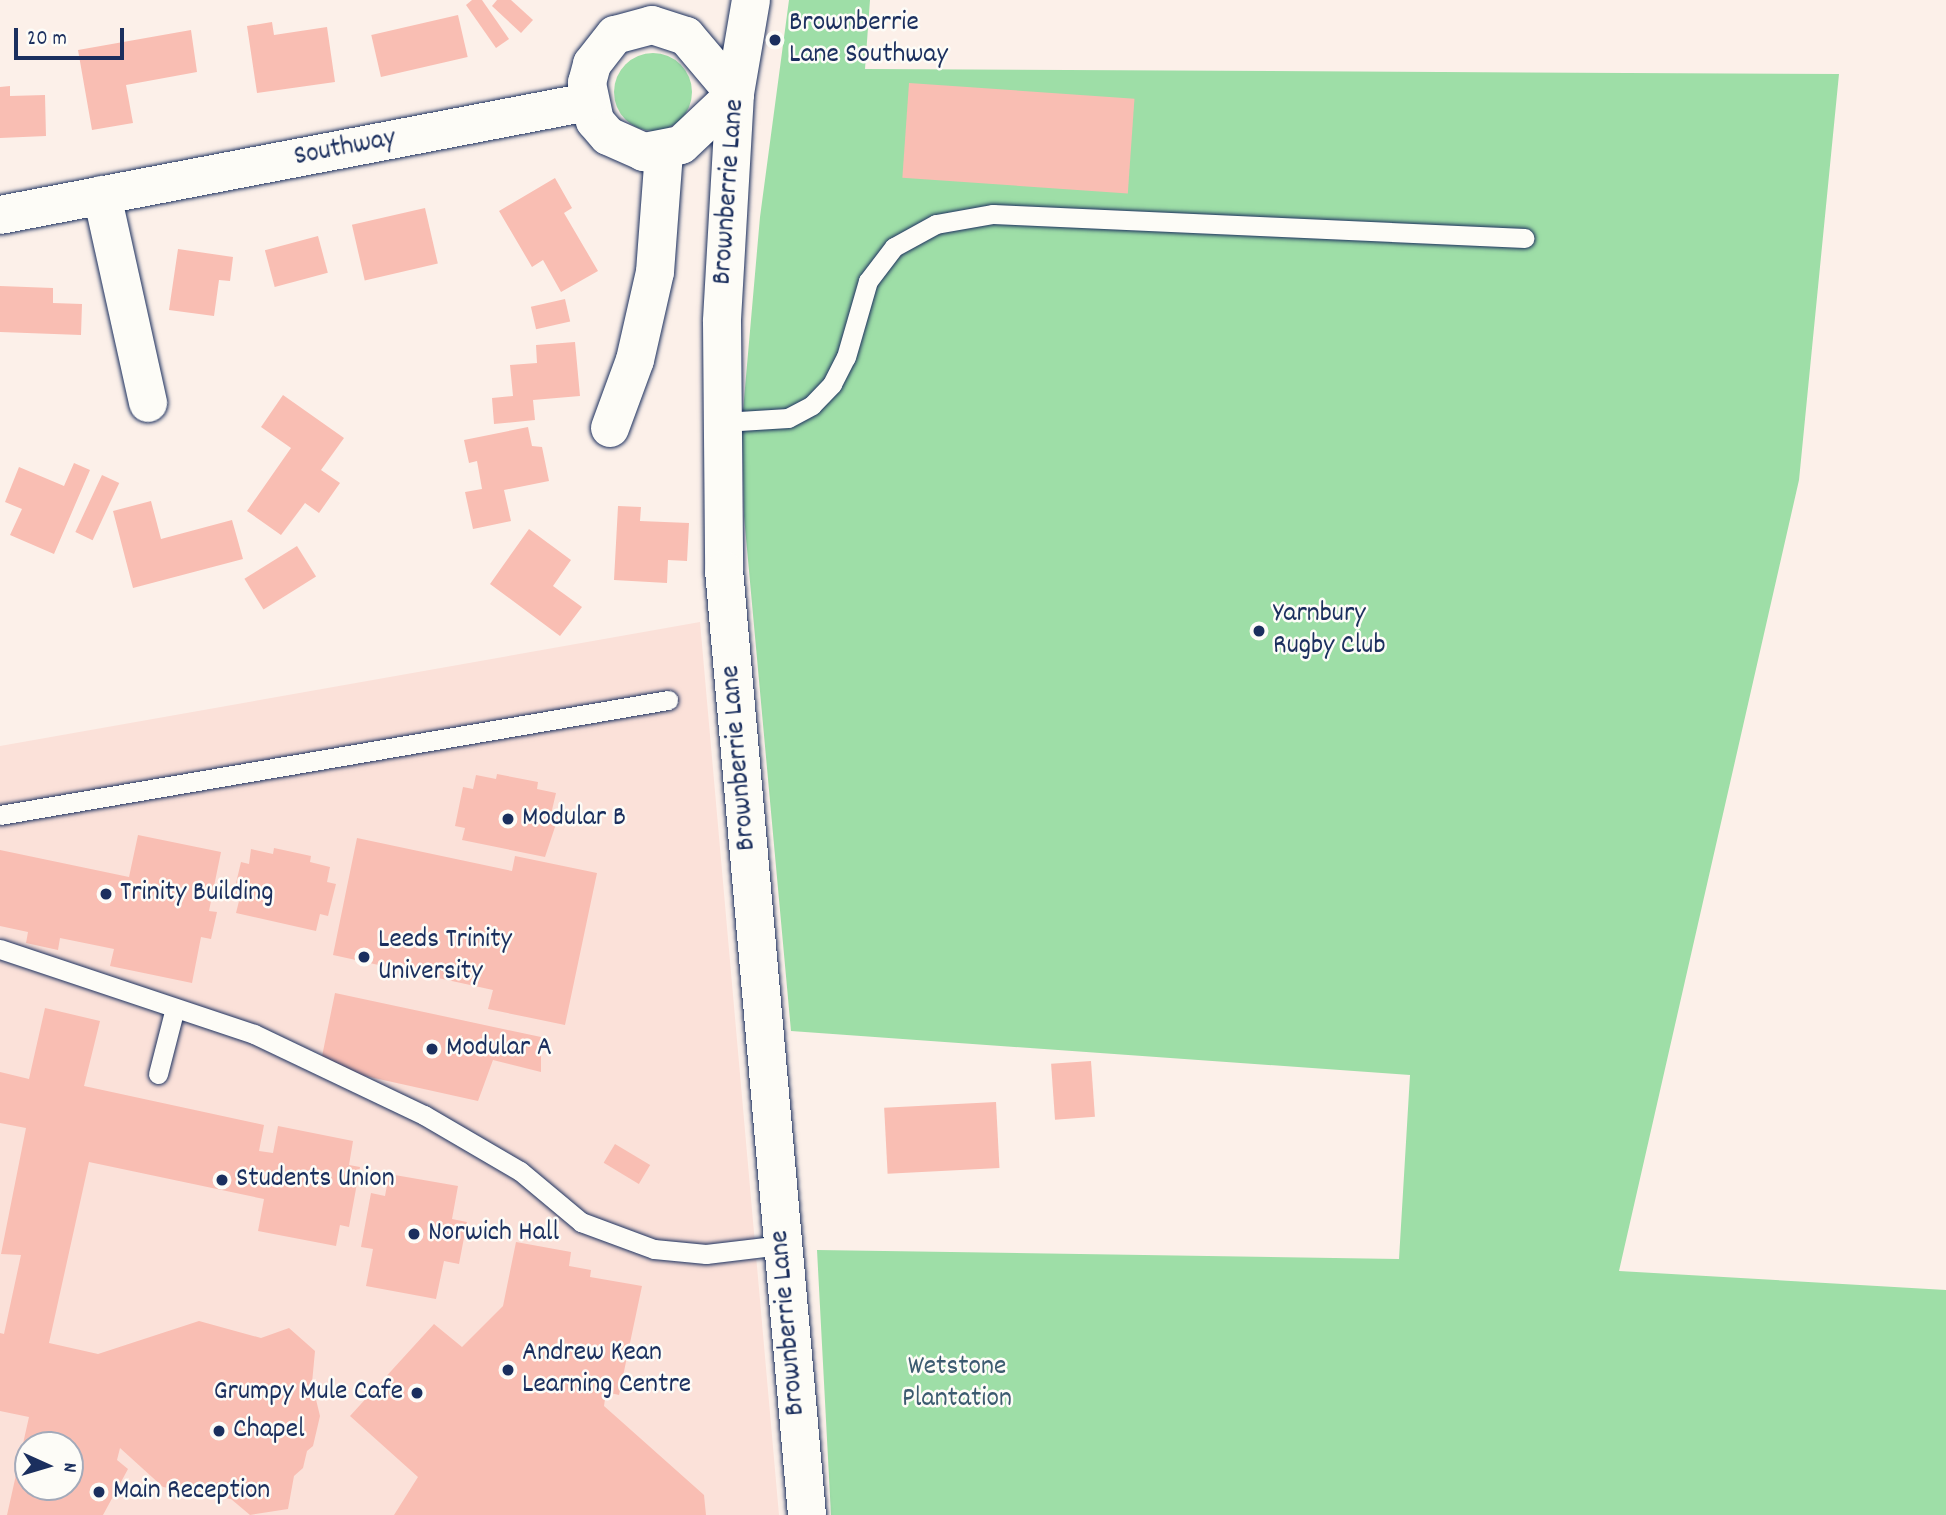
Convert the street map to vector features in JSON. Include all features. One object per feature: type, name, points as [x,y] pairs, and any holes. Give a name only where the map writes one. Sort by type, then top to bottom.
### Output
[{"type":"street","name":"Brownberrie Lane","points":[[751,0],[735,94],[722,322],[724,570],[807,1515]]},
{"type":"street","points":[[659,12],[686,36],[735,94],[696,133],[664,151],[644,152],[616,142],[595,121],[588,102],[592,64],[601,48],[624,31],[659,12]]},
{"type":"street","name":"Southway","points":[[0,215],[588,102]]},
{"type":"street","points":[[610,428],[635,360],[655,272],[664,151]]},
{"type":"street","points":[[102,195],[148,403]]},
{"type":"lane","points":[[723,422],[788,418],[812,405],[832,384],[846,357],[868,281],[894,247],[936,223],[993,214],[1524,238]]},
{"type":"lane","points":[[0,815],[668,700]]},
{"type":"lane","points":[[0,949],[254,1034],[424,1115],[520,1171],[581,1222],[654,1249],[706,1254],[782,1245]]},
{"type":"lane","points":[[158,1074],[175,1008]]},
{"type":"shaded area","name":"Leeds Trinity University","points":[[700,622],[779,1515],[0,1515],[0,746]]},
{"type":"green space","name":"Yarnbury Rugby Club","points":[[789,0],[870,0],[865,69],[1839,74],[1799,480],[1619,1271],[1946,1290],[1946,1515],[831,1515],[817,1250],[1399,1259],[1410,1075],[791,1031],[744,516],[742,422],[760,217]]},
{"type":"green space","points":[[653,53],[668,56],[681,64],[689,77],[692,92],[689,107],[681,120],[668,128],[653,131],[638,128],[625,120],[617,107],[614,92],[617,77],[625,64],[638,56]]},
{"type":"building","points":[[472,0],[482,0],[509,39],[496,48],[466,5]]},
{"type":"building","points":[[497,0],[511,0],[533,20],[521,33],[492,6]]},
{"type":"building","points":[[458,15],[468,57],[381,77],[371,35]]},
{"type":"building","points":[[272,22],[274,35],[327,27],[335,82],[257,93],[247,26]]},
{"type":"building","points":[[191,30],[197,72],[126,85],[133,123],[92,130],[78,50]]},
{"type":"building","points":[[909,83],[1134,99],[1128,194],[902,178]]},
{"type":"building","points":[[10,86],[10,96],[45,95],[46,136],[0,138],[0,87]]},
{"type":"building","points":[[555,178],[572,208],[564,213],[598,271],[561,292],[543,260],[532,267],[499,211]]},
{"type":"building","points":[[425,208],[438,264],[365,280],[352,225]]},
{"type":"building","points":[[318,236],[328,273],[275,287],[265,250]]},
{"type":"building","points":[[178,249],[233,257],[230,281],[219,280],[214,316],[169,310]]},
{"type":"building","points":[[0,286],[53,288],[53,303],[82,304],[81,335],[0,332]]},
{"type":"building","points":[[565,299],[570,321],[536,329],[531,307]]},
{"type":"building","points":[[575,342],[580,396],[533,400],[535,420],[494,424],[492,398],[513,396],[510,365],[537,363],[536,345]]},
{"type":"building","points":[[283,395],[344,438],[321,470],[340,483],[319,513],[305,503],[281,535],[247,511],[291,448],[261,427]]},
{"type":"building","points":[[528,427],[532,446],[542,447],[549,481],[504,490],[511,521],[473,529],[465,492],[482,489],[477,461],[469,463],[464,440]]},
{"type":"building","points":[[74,463],[90,470],[54,554],[10,535],[22,509],[5,502],[19,467],[64,486]]},
{"type":"building","points":[[102,475],[119,483],[93,540],[75,532]]},
{"type":"building","points":[[151,501],[161,539],[232,520],[243,559],[133,588],[113,511]]},
{"type":"building","points":[[618,506],[641,507],[640,521],[689,523],[687,561],[668,560],[667,583],[614,580]]},
{"type":"building","points":[[529,529],[571,560],[553,586],[582,607],[560,636],[490,584]]},
{"type":"building","points":[[297,546],[316,577],[263,609],[244,579]]},
{"type":"building","name":"Modular B","points":[[497,774],[538,782],[537,789],[556,793],[552,810],[560,812],[545,857],[462,840],[465,828],[455,826],[463,787],[473,789],[476,775],[496,779]]},
{"type":"building","name":"Trinity Building","points":[[138,835],[221,852],[209,911],[217,912],[211,939],[201,937],[192,983],[110,966],[114,949],[60,938],[58,950],[26,943],[28,932],[0,926],[0,850],[129,877]]},
{"type":"building","points":[[357,838],[512,871],[515,856],[597,873],[565,1025],[488,1009],[493,990],[333,955]]},
{"type":"building","points":[[274,848],[311,856],[310,862],[330,867],[327,882],[336,884],[328,916],[320,914],[316,931],[236,913],[240,897],[233,896],[241,862],[249,864],[251,849],[273,854]]},
{"type":"building","name":"Modular A","points":[[335,993],[541,1037],[541,1072],[493,1060],[478,1101],[320,1066]]},
{"type":"building","points":[[45,1008],[100,1021],[84,1086],[264,1125],[259,1151],[273,1153],[278,1126],[353,1141],[349,1165],[360,1167],[349,1227],[340,1225],[336,1246],[258,1231],[264,1199],[89,1162],[49,1343],[98,1354],[199,1321],[261,1338],[289,1328],[315,1351],[312,1383],[320,1416],[313,1446],[307,1451],[303,1468],[294,1476],[288,1509],[250,1515],[231,1499],[163,1487],[120,1448],[117,1460],[128,1469],[103,1515],[7,1515],[14,1484],[14,1501],[84,1501],[84,1431],[26,1431],[29,1417],[0,1411],[0,1333],[4,1334],[21,1255],[1,1254],[26,1128],[0,1123],[0,1072],[29,1079]]},
{"type":"building","points":[[1091,1061],[1095,1117],[1055,1120],[1051,1064]]},
{"type":"building","points":[[996,1102],[999,1168],[888,1174],[884,1108]]},
{"type":"building","points":[[615,1144],[650,1165],[639,1184],[604,1163]]},
{"type":"building","name":"Norwich Hall","points":[[389,1174],[458,1186],[452,1219],[467,1222],[459,1264],[444,1261],[436,1299],[366,1286],[373,1249],[361,1247],[371,1193],[385,1196]]},
{"type":"building","name":"Andrew Kean Learning Centre","points":[[516,1242],[571,1252],[569,1266],[591,1270],[590,1277],[642,1286],[619,1395],[606,1392],[604,1406],[704,1495],[706,1515],[394,1515],[418,1477],[350,1416],[434,1324],[462,1347],[503,1306]]},
{"type":"place","name":"Brownberrie Lane Southway","points":[[775,40]]},
{"type":"place","name":"Yarnbury Rugby Club","points":[[1259,631]]},
{"type":"place","name":"Modular B","points":[[508,819]]},
{"type":"place","name":"Trinity Building","points":[[106,894]]},
{"type":"place","name":"Leeds Trinity University","points":[[364,957]]},
{"type":"place","name":"Modular A","points":[[432,1049]]},
{"type":"place","name":"Students Union","points":[[222,1180]]},
{"type":"place","name":"Norwich Hall","points":[[414,1234]]},
{"type":"place","name":"Andrew Kean Learning Centre","points":[[508,1370]]},
{"type":"place","name":"Grumpy Mule Cafe","points":[[417,1393]]},
{"type":"place","name":"Chapel","points":[[219,1431]]},
{"type":"place","name":"Main Reception","points":[[99,1492]]},
{"type":"park label","name":"Wetstone Plantation","points":[[957,1384]]}]
